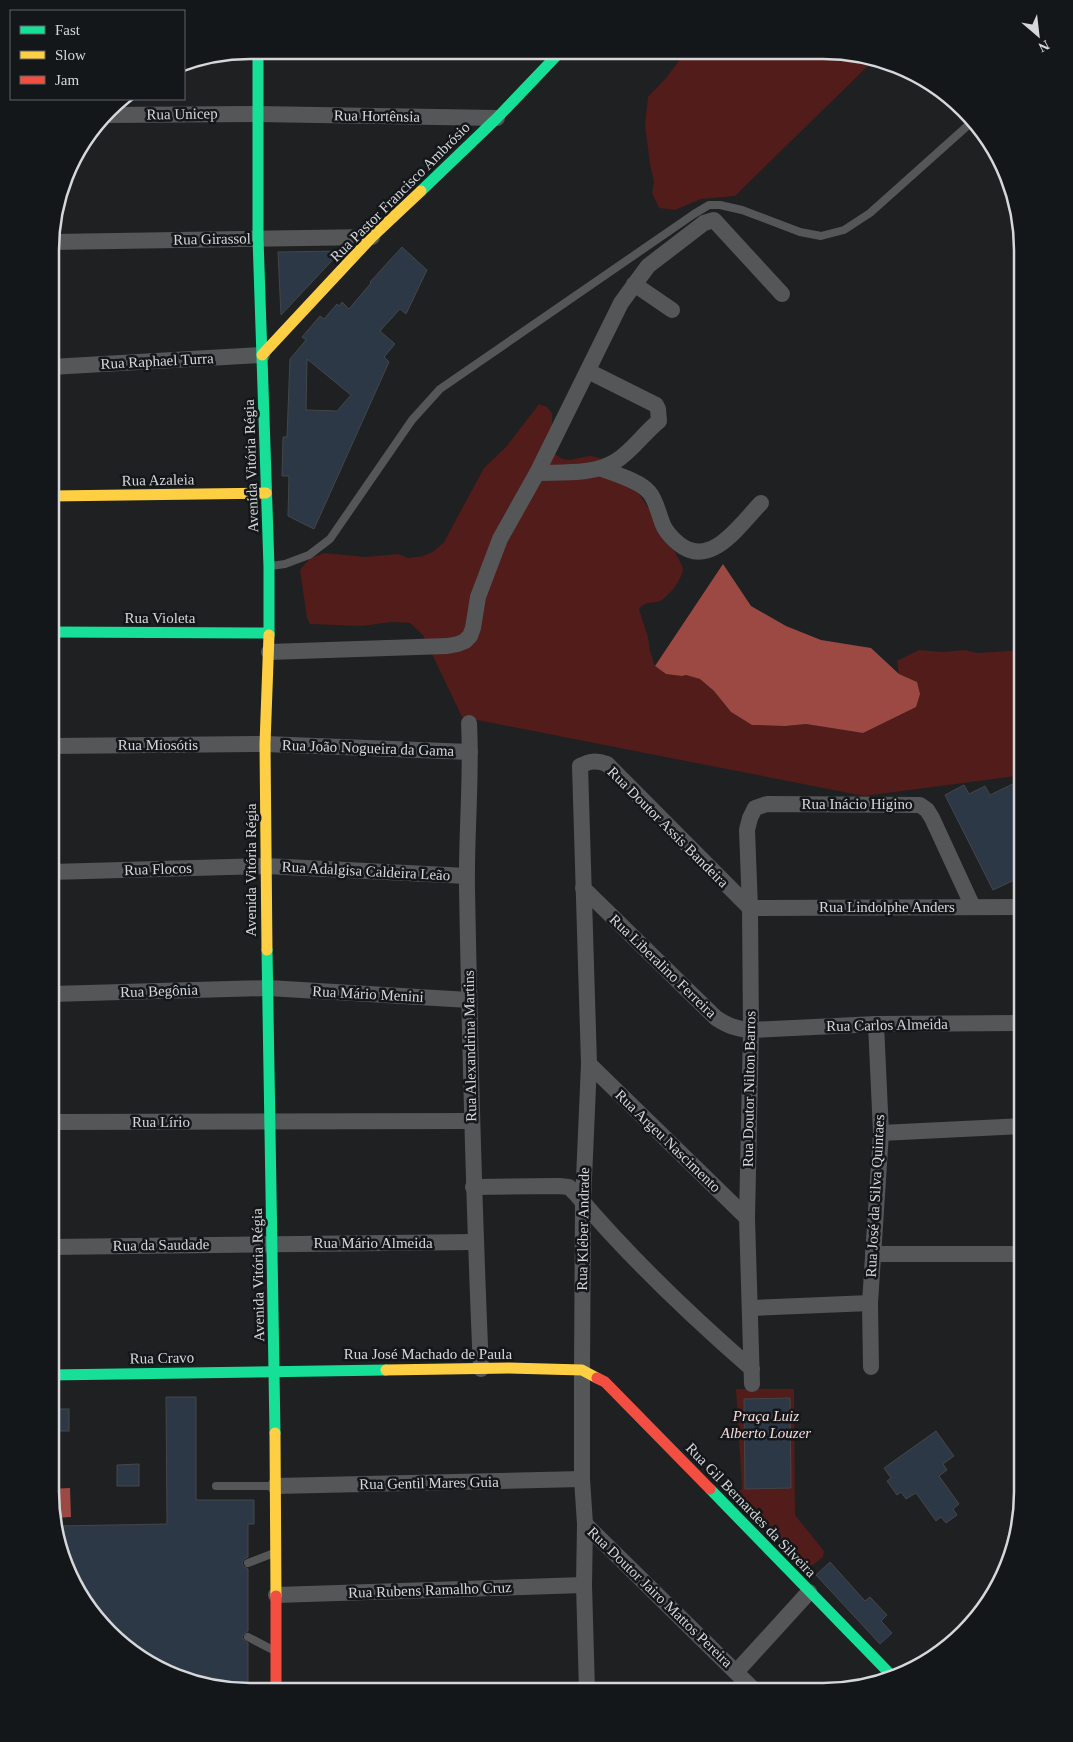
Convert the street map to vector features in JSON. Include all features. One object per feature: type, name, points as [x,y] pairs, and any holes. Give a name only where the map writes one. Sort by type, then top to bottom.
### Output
[{"type":"street","name":"Avenida Vitória Régia","points":[[258,59],[258,238],[270,652],[265,744],[275,1371],[276,1683]]},
{"type":"street","name":"Rua Pastor Francisco Ambrósio","points":[[262,356],[372,237],[497,118],[553,59]]},
{"type":"street","name":"Rua Unicep","points":[[115,115],[257,114]]},
{"type":"street","name":"Rua Hortênsia","points":[[257,114],[497,118]]},
{"type":"street","points":[[270,652],[447,646],[465,641],[473,628],[478,597],[500,539],[537,474],[621,303],[648,266],[704,223],[714,220],[782,294]]},
{"type":"street","name":"Rua Girassol","points":[[59,242],[372,237]]},
{"type":"street","points":[[634,284],[672,310]]},
{"type":"street","name":"Rua Raphael Turra","points":[[59,367],[262,356]]},
{"type":"street","points":[[537,474],[602,468],[618,460],[659,421],[656,404],[588,371]]},
{"type":"street","points":[[602,468],[642,486],[650,493],[665,528],[682,547],[694,552],[713,549],[723,542],[761,502]]},
{"type":"street","name":"Rua Azaleia","points":[[59,496],[266,493]]},
{"type":"street","name":"Rua Violeta","points":[[59,632],[269,634]]},
{"type":"street","name":"Rua Alexandrina Martins","points":[[468,723],[470,752],[467,876],[471,1121],[481,1369]]},
{"type":"street","name":"Rua Miosótis","points":[[59,746],[265,744]]},
{"type":"street","name":"Rua João Nogueira da Gama","points":[[265,744],[470,752]]},
{"type":"street","name":"Rua Doutor Assis Bandeira","points":[[580,766],[588,762],[599,761],[607,764],[750,908]]},
{"type":"street","name":"Rua Kléber Andrade","points":[[580,766],[589,1064],[583,1202],[582,1370],[582,1479],[587,1683]]},
{"type":"street","name":"Rua Doutor Nilton Barros","points":[[583,1202],[644,1268],[720,1341],[752,1376],[747,1218],[751,1030],[747,830],[755,808],[767,804]]},
{"type":"street","name":"Rua Inácio Higino","points":[[767,804],[920,805],[927,810],[932,818],[973,907]]},
{"type":"street","name":"Rua Flocos","points":[[59,872],[266,866]]},
{"type":"street","name":"Rua Adalgisa Caldeira Leão","points":[[266,866],[467,876]]},
{"type":"street","name":"Rua Liberalino Ferreira","points":[[583,888],[716,1018],[727,1026],[751,1030]]},
{"type":"street","name":"Rua Lindolphe Anders","points":[[750,908],[1014,907]]},
{"type":"street","name":"Rua Begônia","points":[[59,994],[268,988]]},
{"type":"street","name":"Rua Mário Menini","points":[[268,988],[469,1000]]},
{"type":"street","name":"Rua Carlos Almeida","points":[[751,1030],[876,1024],[1014,1023]]},
{"type":"street","name":"Rua José da Silva Quintaes","points":[[871,1367],[870,1303],[872,1254],[881,1133],[876,1024]]},
{"type":"street","name":"Rua Argeu Nascimento","points":[[589,1064],[747,1218]]},
{"type":"street","name":"Rua Lírio","points":[[59,1122],[471,1121]]},
{"type":"street","points":[[881,1133],[1014,1126]]},
{"type":"street","points":[[473,1187],[559,1186],[569,1188],[583,1202]]},
{"type":"street","name":"Rua Mário Almeida","points":[[272,1243],[475,1242]]},
{"type":"street","name":"Rua da Saudade","points":[[59,1246],[272,1243]]},
{"type":"street","points":[[872,1254],[1014,1254]]},
{"type":"street","points":[[750,1308],[870,1303]]},
{"type":"street","name":"Rua José Machado de Paula","points":[[275,1371],[582,1370]]},
{"type":"street","name":"Rua Gil Bernardes da Silveira","points":[[582,1370],[605,1382],[888,1672]]},
{"type":"street","name":"Rua Cravo","points":[[59,1375],[275,1371]]},
{"type":"street","name":"Rua Gentil Mares Guia","points":[[276,1486],[582,1479]]},
{"type":"street","name":"Rua Doutor Jairo Mattos Pereira","points":[[584,1524],[748,1683]]},
{"type":"street","name":"Rua Rubens Ramalho Cruz","points":[[276,1595],[584,1585]]},
{"type":"street","points":[[737,1671],[809,1592]]},
{"type":"lane","points":[[269,567],[285,564],[309,555],[330,539],[412,420],[440,389],[694,214],[709,205],[720,205],[742,210],[800,232],[821,236],[844,230],[870,213],[968,125]]},
{"type":"lane","points":[[216,1486],[276,1486]]},
{"type":"lane","points":[[248,1563],[275,1553]]},
{"type":"lane","points":[[248,1638],[276,1651]]},
{"type":"green space","points":[[680,59],[836,59],[870,64],[735,196],[701,199],[675,210],[659,208],[652,193],[654,182],[645,125],[648,97],[666,78]]},
{"type":"green space","points":[[539,404],[547,407],[552,413],[552,451],[557,456],[570,460],[590,456],[618,466],[642,499],[683,569],[678,582],[662,600],[645,604],[639,609],[655,666],[666,674],[686,675],[700,679],[714,691],[731,712],[752,725],[785,726],[806,724],[863,733],[885,721],[917,682],[899,674],[897,661],[919,650],[943,652],[964,650],[978,653],[1014,650],[1014,776],[864,796],[462,717],[423,635],[410,623],[392,622],[361,626],[310,624],[307,618],[300,570],[310,558],[325,553],[365,557],[398,554],[408,558],[423,556],[433,552],[444,542],[484,468],[506,447]]},
{"type":"green space","name":"Praça Luiz Alberto Louzer","points":[[736,1389],[794,1389],[795,1515],[824,1551],[823,1557],[813,1565],[805,1565],[738,1493],[742,1489]]},
{"type":"shaded area","points":[[723,564],[751,606],[786,626],[821,640],[871,648],[899,674],[917,682],[920,694],[916,707],[863,733],[806,724],[785,726],[752,725],[731,712],[714,691],[700,679],[686,675],[666,674],[655,666]]},
{"type":"shaded area","points":[[70,1488],[71,1517],[60,1518],[59,1489]]},
{"type":"building","points":[[402,247],[427,270],[406,314],[400,309],[380,331],[395,344],[384,357],[389,362],[314,529],[288,516],[289,476],[282,476],[283,437],[287,437],[290,359],[306,340],[302,337],[320,316],[324,319],[337,304],[339,306],[342,302],[349,309],[370,282]],"holes":[[[307,359],[351,395],[337,411],[306,410]]]},
{"type":"building","points":[[341,251],[281,315],[278,252]]},
{"type":"building","points":[[1014,783],[1014,880],[993,890],[945,795],[964,785],[969,794],[985,786],[990,795]]},
{"type":"building","points":[[166,1397],[196,1397],[196,1500],[254,1500],[254,1524],[248,1524],[248,1557],[242,1563],[248,1569],[248,1631],[242,1637],[248,1643],[248,1683],[213,1680],[177,1669],[154,1658],[124,1636],[106,1618],[84,1588],[69,1554],[61,1526],[167,1524]]},
{"type":"building","points":[[790,1398],[791,1488],[745,1489],[744,1399]]},
{"type":"building","points":[[59,1409],[69,1409],[69,1431],[59,1431]]},
{"type":"building","points":[[936,1431],[954,1456],[943,1464],[947,1470],[939,1476],[959,1504],[953,1509],[957,1515],[946,1523],[941,1517],[936,1521],[916,1493],[906,1499],[901,1492],[897,1495],[887,1481],[891,1478],[884,1468]]},
{"type":"building","points":[[139,1464],[139,1486],[117,1486],[117,1465]]},
{"type":"building","points":[[830,1562],[865,1601],[870,1597],[887,1615],[881,1621],[892,1633],[880,1644],[816,1575]]},
{"type":"traffic: fast","points":[[258,59],[258,238],[269,567],[269,635]]},
{"type":"traffic: fast","points":[[421,191],[497,118],[553,59]]},
{"type":"traffic: fast","points":[[59,632],[269,633]]},
{"type":"traffic: fast","points":[[267,950],[275,1433]]},
{"type":"traffic: fast","points":[[59,1375],[386,1370]]},
{"type":"traffic: fast","points":[[710,1489],[888,1672]]},
{"type":"traffic: slow","points":[[262,355],[372,237],[421,191]]},
{"type":"traffic: slow","points":[[59,496],[266,493]]},
{"type":"traffic: slow","points":[[267,950],[265,744],[269,635]]},
{"type":"traffic: slow","points":[[386,1370],[509,1368],[582,1370],[597,1378]]},
{"type":"traffic: slow","points":[[275,1433],[276,1596]]},
{"type":"traffic: jam","points":[[597,1378],[605,1382],[710,1489]]},
{"type":"traffic: jam","points":[[276,1596],[276,1683]]}]
